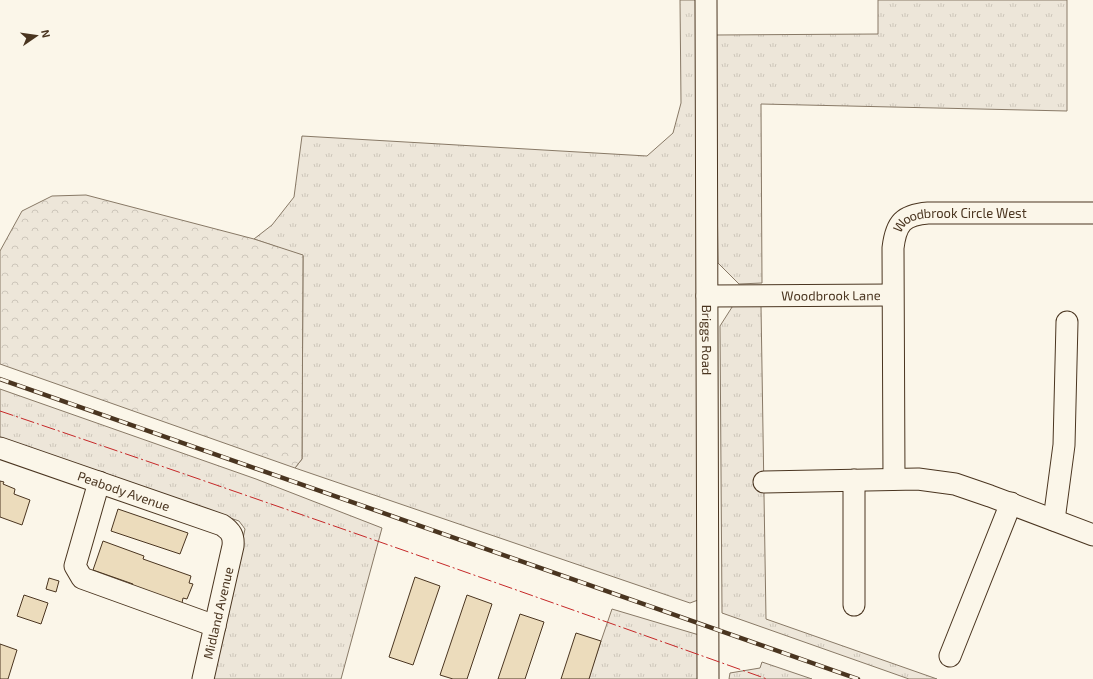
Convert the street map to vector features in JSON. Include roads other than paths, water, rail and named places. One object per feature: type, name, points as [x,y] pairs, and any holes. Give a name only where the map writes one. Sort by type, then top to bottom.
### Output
[{"type":"street","name":"Briggs Road","points":[[706,0],[708,679]]},
{"type":"street","name":"Woodbrook Circle West","points":[[892,295],[895,234],[898,226],[909,216],[928,213],[1093,213]]},
{"type":"street","name":"Woodbrook Lane","points":[[707,296],[892,295],[894,479]]},
{"type":"street","points":[[1054,520],[1064,445],[1067,322]]},
{"type":"street","name":"Peabody Avenue","points":[[0,448],[222,525],[230,530],[234,538],[233,546]]},
{"type":"street","points":[[764,482],[918,479],[955,484],[1011,503],[1093,535]]},
{"type":"street","points":[[854,480],[854,605]]},
{"type":"street","points":[[99,482],[75,566],[82,578],[215,626]]},
{"type":"street","points":[[950,656],[1011,503]]},
{"type":"street","name":"Midland Avenue","points":[[203,679],[233,546]]},
{"type":"railway","points":[[0,379],[858,679]]}]
